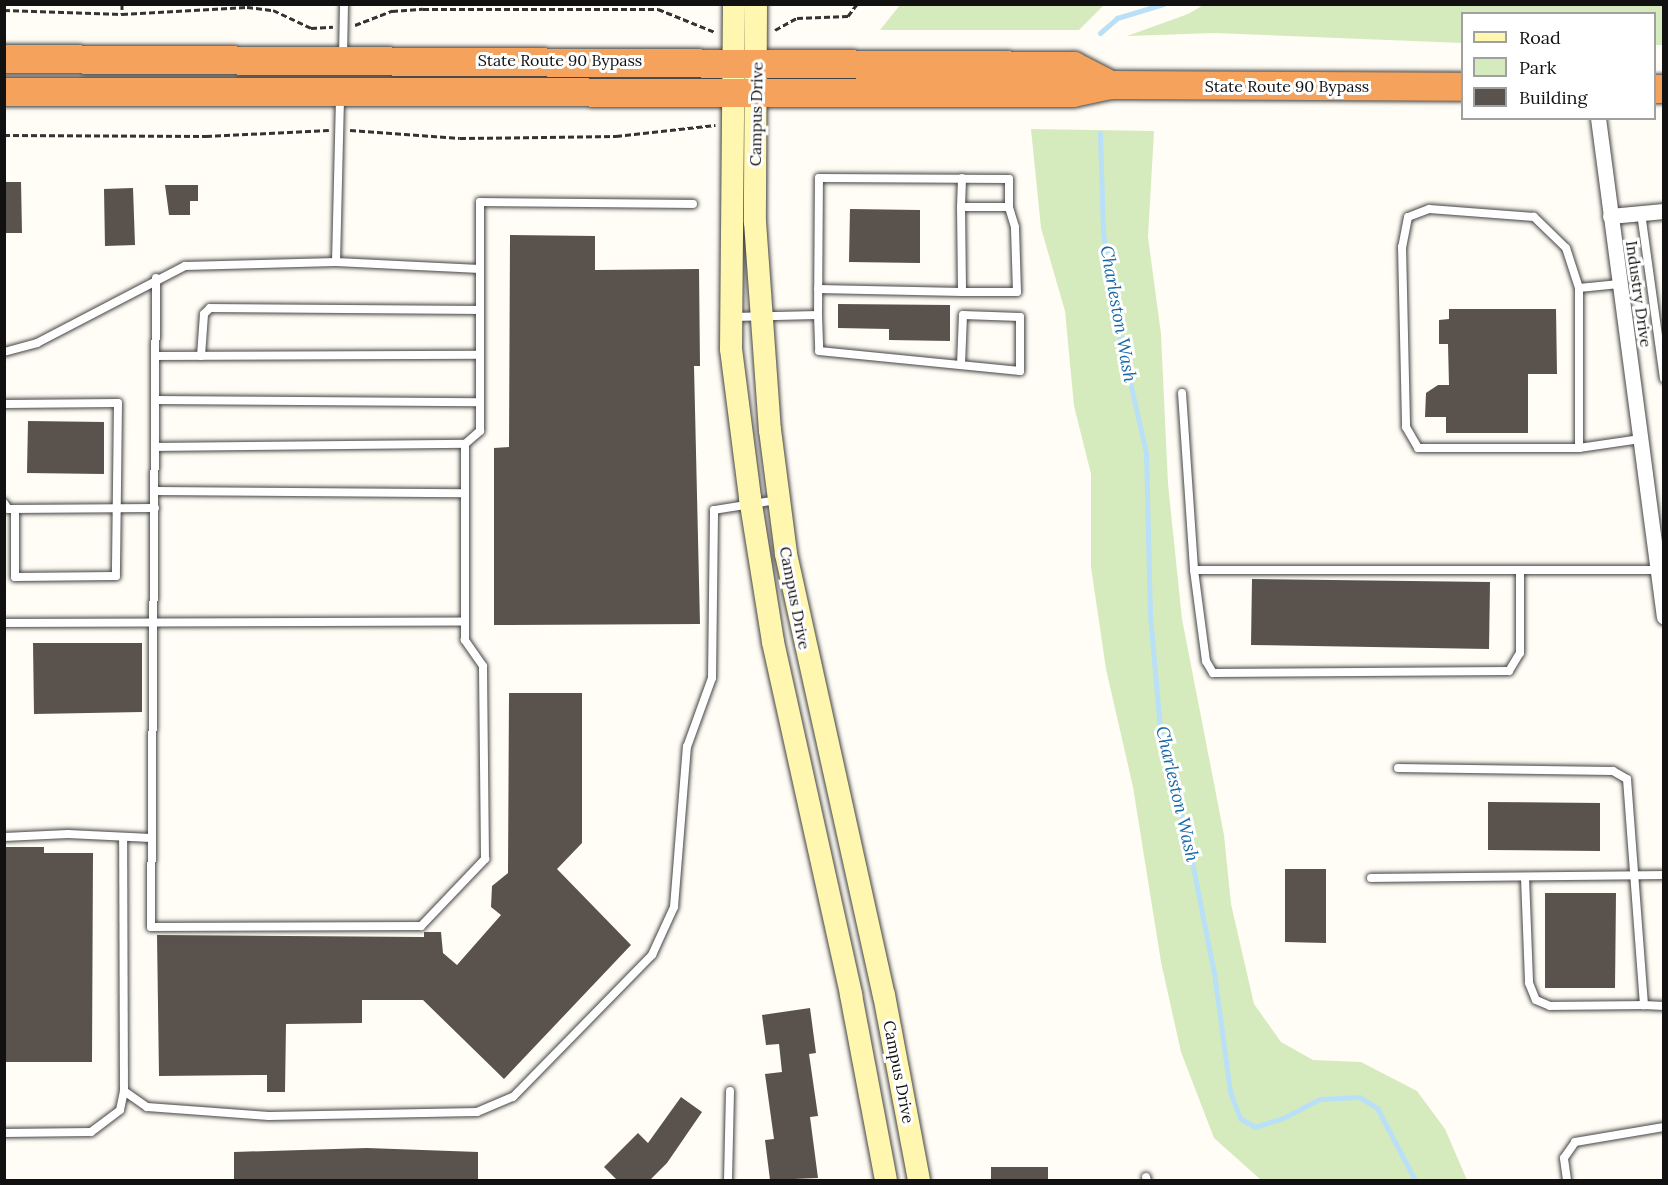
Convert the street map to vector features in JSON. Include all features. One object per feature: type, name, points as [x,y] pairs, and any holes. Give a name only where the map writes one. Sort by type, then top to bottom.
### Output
[{"type":"highway","name":"State Route 90 Bypass","points":[[4,59],[343,58],[745,48],[1074,66],[1111,85]]},
{"type":"highway","name":"State Route 90 Bypass","points":[[4,92],[1073,93],[1111,85],[1461,87]]},
{"type":"street","name":"Campus Drive","points":[[734,4],[745,48],[745,92],[760,316],[779,499],[799,622],[886,1007],[919,1180]]},
{"type":"street","name":"Campus Drive","points":[[745,48],[756,4]]},
{"type":"street","name":"Campus Drive","points":[[745,92],[731,122],[731,349],[751,504],[773,642],[851,995],[886,1180]]},
{"type":"street","name":"Industry Drive","points":[[1598,120],[1664,617]]},
{"type":"street","points":[[1610,216],[1664,211]]},
{"type":"lane","points":[[343,58],[344,4]]},
{"type":"lane","points":[[336,261],[340,92]]},
{"type":"lane","points":[[818,289],[1017,292],[1015,227],[1009,207],[1009,179],[819,178],[818,289],[819,351],[1020,371],[1020,317],[963,315],[962,364]]},
{"type":"lane","points":[[962,178],[962,292]]},
{"type":"lane","points":[[155,447],[465,444],[480,431],[480,202],[693,204]]},
{"type":"lane","points":[[962,207],[1009,207]]},
{"type":"lane","points":[[1579,448],[1579,288],[1566,248],[1534,217],[1429,209],[1408,217],[1401,247],[1406,427],[1418,448],[1579,448],[1640,438]]},
{"type":"lane","points":[[1641,213],[1664,378]]},
{"type":"lane","points":[[4,352],[38,343],[156,278],[185,266],[336,261],[480,269]]},
{"type":"lane","points":[[156,278],[151,927],[421,926],[485,859],[483,666],[465,640],[465,444]]},
{"type":"lane","points":[[1579,288],[1619,284]]},
{"type":"lane","points":[[201,356],[204,314],[210,308],[480,310]]},
{"type":"lane","points":[[731,317],[818,315]]},
{"type":"lane","points":[[156,356],[480,355]]},
{"type":"lane","points":[[1182,393],[1194,570],[1206,661],[1213,673],[1229,675],[1509,671],[1520,652],[1520,570]]},
{"type":"lane","points":[[155,400],[480,402]]},
{"type":"lane","points":[[4,404],[118,403],[119,509],[116,576],[15,577],[15,509]]},
{"type":"lane","points":[[155,491],[464,493]]},
{"type":"lane","points":[[124,1090],[147,1107],[269,1116],[477,1112],[513,1097],[652,955],[674,907],[687,747],[712,678],[714,510],[779,499]]},
{"type":"lane","points":[[4,503],[8,509],[155,508]]},
{"type":"lane","points":[[1194,570],[1657,570]]},
{"type":"lane","points":[[4,623],[465,621]]},
{"type":"lane","points":[[1398,768],[1613,771],[1627,779],[1644,1005]]},
{"type":"lane","points":[[4,837],[151,838]]},
{"type":"lane","points":[[4,1133],[91,1132],[120,1110],[124,1090],[123,837]]},
{"type":"lane","points":[[1371,878],[1664,875]]},
{"type":"lane","points":[[1526,877],[1529,983],[1536,1000],[1550,1006],[1664,1006]]},
{"type":"lane","points":[[728,1180],[730,1091]]},
{"type":"lane","points":[[1567,1180],[1564,1158],[1575,1142],[1664,1127]]},
{"type":"path","points":[[122,4],[123,14]]},
{"type":"path","points":[[4,10],[123,14],[247,7],[273,10],[311,28],[367,23],[392,11],[423,9],[658,9],[745,48],[784,28],[797,18],[848,16],[857,4]]},
{"type":"path","points":[[4,135],[206,136],[339,129],[460,138],[616,136],[731,122]]},
{"type":"green space","points":[[1205,4],[1663,5],[1663,45],[1656,45],[1656,12],[1461,12],[1461,43],[1214,33],[1127,36],[1188,14]]},
{"type":"green space","points":[[900,5],[1104,5],[1079,30],[880,30]]},
{"type":"green space","points":[[1031,129],[1154,131],[1148,237],[1161,334],[1168,484],[1182,619],[1224,835],[1231,904],[1254,1004],[1281,1042],[1313,1060],[1361,1062],[1417,1091],[1445,1129],[1467,1180],[1261,1180],[1214,1138],[1181,1052],[1161,962],[1133,787],[1106,669],[1091,567],[1091,474],[1074,406],[1065,311],[1041,228]]},
{"type":"building","points":[[4,182],[21,182],[22,233],[4,233]]},
{"type":"building","points":[[165,185],[198,185],[198,201],[190,201],[190,215],[169,215]]},
{"type":"building","points":[[133,188],[135,245],[105,246],[104,189]]},
{"type":"building","points":[[850,209],[920,210],[920,263],[849,262]]},
{"type":"building","points":[[510,235],[595,236],[595,270],[699,269],[700,366],[694,366],[700,624],[494,625],[494,448],[509,447]]},
{"type":"building","points":[[838,304],[950,305],[950,341],[889,340],[889,329],[838,328]]},
{"type":"building","points":[[1449,309],[1556,309],[1557,374],[1528,374],[1528,433],[1446,433],[1446,417],[1425,417],[1426,393],[1438,385],[1449,385],[1448,344],[1439,344],[1439,320],[1449,319]]},
{"type":"building","points":[[28,421],[104,422],[104,474],[27,473]]},
{"type":"building","points":[[1252,579],[1490,582],[1489,649],[1251,645]]},
{"type":"building","points":[[33,643],[142,643],[142,712],[34,714]]},
{"type":"building","points":[[509,693],[582,693],[582,843],[557,869],[631,945],[504,1079],[423,1000],[362,1000],[362,1023],[286,1024],[285,1092],[267,1092],[267,1075],[159,1076],[157,935],[424,937],[424,932],[441,932],[443,953],[457,965],[501,915],[491,907],[492,886],[508,873]]},
{"type":"building","points":[[1488,802],[1600,803],[1600,851],[1488,850]]},
{"type":"building","points":[[4,847],[44,847],[44,853],[93,853],[92,1062],[4,1062]]},
{"type":"building","points":[[1285,869],[1326,869],[1326,943],[1285,942]]},
{"type":"building","points":[[1545,893],[1616,893],[1615,988],[1545,988]]},
{"type":"building","points":[[810,1008],[816,1053],[809,1054],[818,1116],[810,1117],[818,1178],[770,1180],[765,1140],[774,1139],[765,1074],[782,1072],[779,1044],[766,1045],[762,1015]]},
{"type":"building","points":[[681,1097],[702,1112],[667,1163],[650,1180],[617,1180],[604,1167],[638,1133],[648,1143]]},
{"type":"building","points":[[367,1148],[478,1152],[478,1180],[234,1180],[234,1152]]},
{"type":"building","points":[[991,1167],[1048,1167],[1048,1180],[991,1180]]},
{"type":"waterway","points":[[1100,33],[1117,18],[1163,4]]},
{"type":"waterway","name":"Charleston Wash","points":[[1100,133],[1103,232],[1114,311],[1146,453],[1150,615],[1161,741],[1188,842],[1214,973],[1230,1092],[1240,1118],[1255,1127],[1283,1118],[1320,1099],[1359,1097],[1377,1108],[1415,1180]]}]
